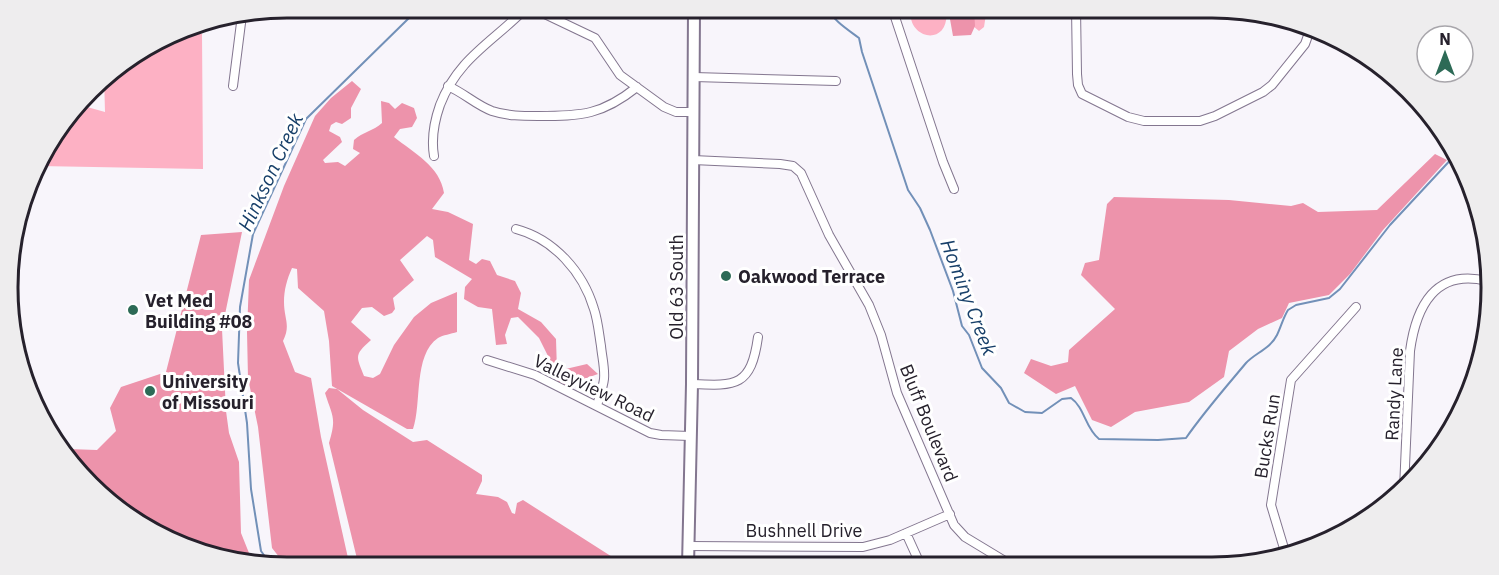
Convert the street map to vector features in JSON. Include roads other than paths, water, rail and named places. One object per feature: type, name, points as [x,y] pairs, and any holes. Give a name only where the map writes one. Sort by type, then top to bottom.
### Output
[{"type":"main road","name":"Old 63 South","points":[[688,557],[692,384],[694,18]]},
{"type":"street","points":[[434,156],[431,139],[438,111],[448,86],[469,59],[515,18]]},
{"type":"street","points":[[553,18],[595,38],[620,75],[670,110],[692,112]]},
{"type":"street","points":[[895,18],[954,189]]},
{"type":"street","points":[[1076,18],[1077,74],[1082,94],[1128,117],[1144,121],[1200,121],[1256,97],[1272,84],[1305,44],[1308,36]]},
{"type":"street","points":[[233,86],[241,22]]},
{"type":"street","points":[[694,77],[836,81]]},
{"type":"street","points":[[448,86],[495,112],[516,116],[567,117],[607,107],[637,87]]},
{"type":"street","name":"Bluff Boulevard","points":[[693,160],[780,164],[793,166],[803,175],[829,235],[869,305],[881,335],[897,393],[954,525],[962,535],[998,557]]},
{"type":"street","points":[[516,229],[534,235],[559,253],[574,270],[589,294],[596,317],[604,372],[597,406]]},
{"type":"street","name":"Randy Lane","points":[[1405,475],[1410,351],[1412,335],[1424,304],[1437,288],[1449,283],[1481,280]]},
{"type":"street","name":"Bucks Run","points":[[1284,547],[1271,505],[1291,380],[1356,308]]},
{"type":"street","points":[[692,384],[726,385],[738,381],[750,365],[758,337]]},
{"type":"street","name":"Valleyview Road","points":[[487,360],[535,375],[650,433],[690,436]]},
{"type":"street","name":"Bushnell Drive","points":[[688,546],[849,548],[876,544],[950,514]]},
{"type":"street","points":[[906,533],[917,557]]},
{"type":"waterway","name":"Hinkson Creek","points":[[264,556],[261,551],[251,489],[247,423],[238,363],[240,307],[253,234],[306,119],[409,18]]},
{"type":"waterway","name":"Hominy Creek","points":[[834,18],[859,38],[908,190],[920,208],[930,230],[953,291],[962,326],[969,335],[982,368],[1001,388],[1009,403],[1025,412],[1042,413],[1062,399],[1071,398],[1076,402],[1099,439],[1186,438],[1246,363],[1274,340],[1288,310],[1296,305],[1329,298],[1340,289],[1390,225],[1449,161]]},
{"type":"place","name":"Oakwood Terrace","points":[[726,276]]},
{"type":"place","name":"Vet Med Building #08","points":[[133,310]]},
{"type":"place","name":"University of Missouri","points":[[150,391]]}]
